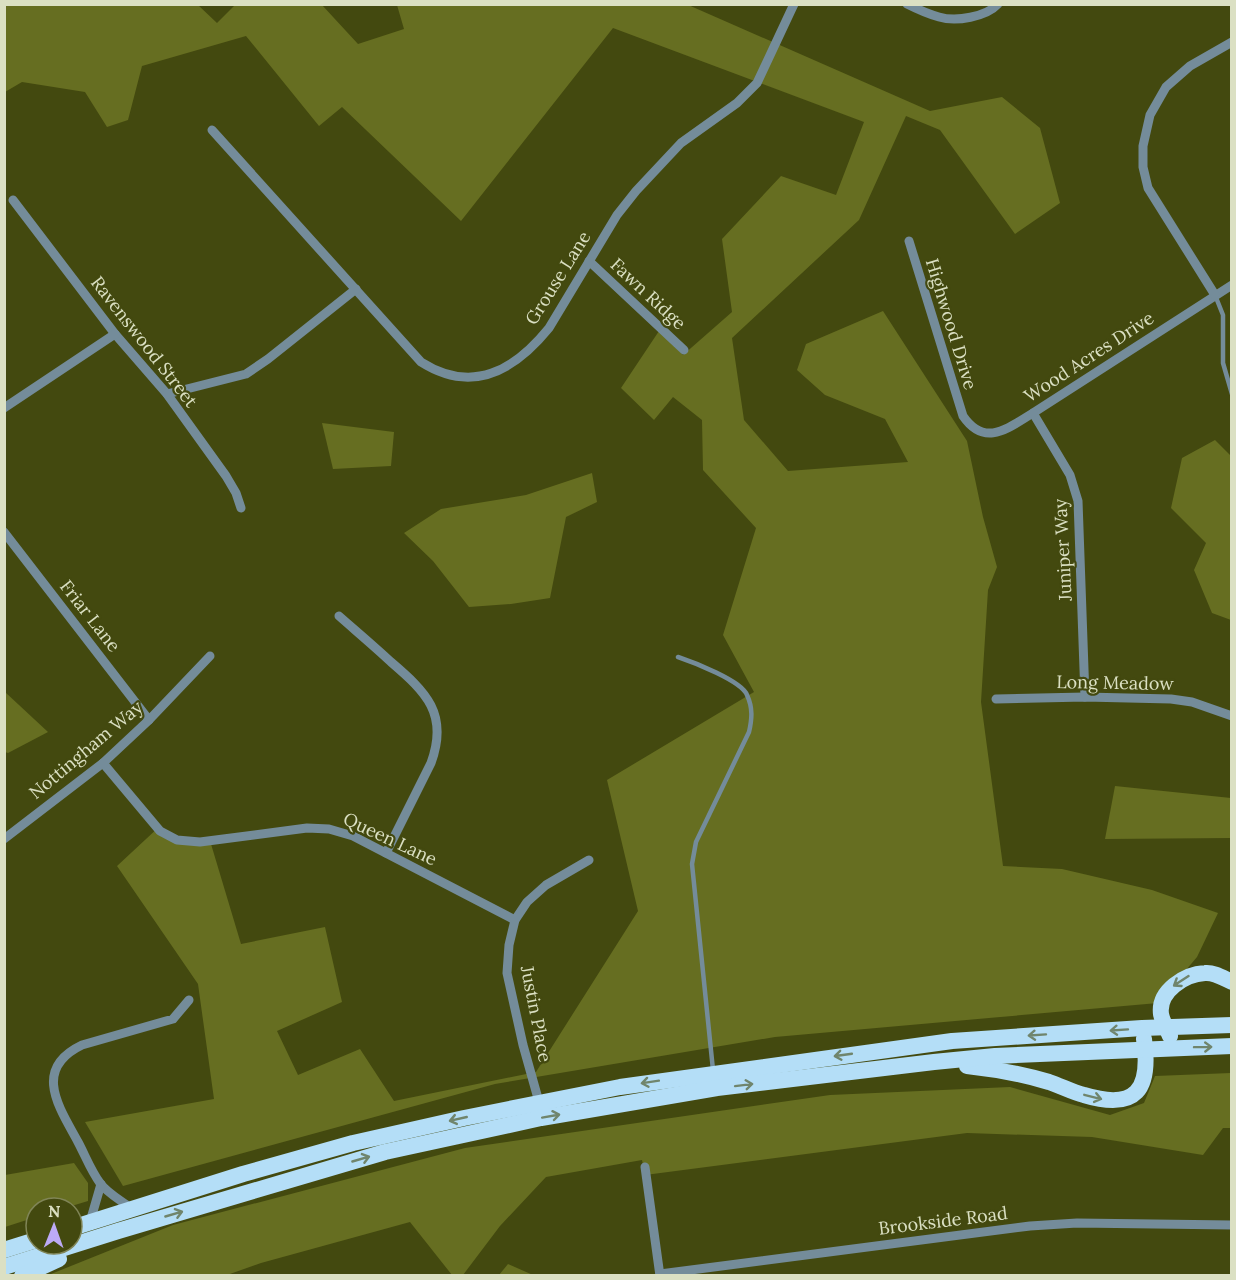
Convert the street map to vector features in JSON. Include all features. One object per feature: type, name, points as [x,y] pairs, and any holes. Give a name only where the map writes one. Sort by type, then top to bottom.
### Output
[{"type":"highway","points":[[1175,1047],[1161,1015],[1161,1004],[1173,985],[1190,976],[1206,973],[1232,982]]},
{"type":"highway","points":[[84,1224],[243,1174],[353,1143],[539,1102],[713,1072],[952,1041],[1142,1028],[1232,1025]]},
{"type":"highway","points":[[934,1062],[1008,1071],[1083,1095],[1103,1100],[1120,1100],[1130,1097],[1140,1089],[1145,1077],[1142,1028]]},
{"type":"highway","points":[[4,1268],[118,1230],[385,1152],[541,1118],[717,1088],[934,1062],[995,1056],[1232,1046]]},
{"type":"highway","points":[[22,1275],[118,1230]]},
{"type":"highway","points":[[4,1250],[24,1244]]},
{"type":"street","name":"Grouse Lane","points":[[212,130],[422,362],[443,373],[459,377],[477,377],[499,371],[513,364],[536,344],[549,328],[617,215],[636,191],[681,143],[737,103],[757,83],[794,4]]},
{"type":"street","points":[[907,4],[940,18],[951,18],[983,13],[994,9],[998,4]]},
{"type":"street","points":[[1215,295],[1148,188],[1143,167],[1143,146],[1150,115],[1166,87],[1182,72],[1232,42]]},
{"type":"street","name":"Ravenswood Street","points":[[13,200],[115,334],[166,394],[226,477],[236,493],[241,508]]},
{"type":"street","name":"Highwood Drive","points":[[909,241],[963,417]]},
{"type":"street","name":"Fawn Ridge","points":[[589,261],[684,350]]},
{"type":"street","name":"Wood Acres Drive","points":[[963,417],[973,429],[982,432],[994,434],[1006,429],[1232,285]]},
{"type":"street","points":[[166,394],[246,374],[356,289]]},
{"type":"street","points":[[4,408],[115,334]]},
{"type":"street","name":"Juniper Way","points":[[1033,413],[1070,475],[1078,501],[1085,697]]},
{"type":"street","name":"Friar Lane","points":[[4,532],[150,720]]},
{"type":"street","points":[[339,616],[416,683],[434,708],[437,722],[436,750],[431,763],[386,853]]},
{"type":"street","name":"Nottingham Way","points":[[4,839],[103,763],[150,720],[210,656]]},
{"type":"street","name":"Long Meadow","points":[[996,699],[1085,697],[1172,699],[1192,702],[1232,716]]},
{"type":"street","name":"Queen Lane","points":[[103,763],[160,831],[177,840],[200,842],[307,828],[329,828],[353,836],[515,920]]},
{"type":"street","name":"Justin Place","points":[[539,1102],[523,1045],[507,973],[509,945],[515,920],[527,902],[546,885],[589,860]]},
{"type":"street","points":[[132,1209],[101,1184],[57,1103],[53,1076],[71,1050],[173,1019],[189,1000]]},
{"type":"street","points":[[645,1167],[660,1275]]},
{"type":"street","points":[[90,1222],[101,1184]]},
{"type":"street","name":"Brookside Road","points":[[660,1275],[1030,1227],[1077,1223],[1232,1225]]},
{"type":"lane","points":[[1215,295],[1223,315],[1222,363],[1232,394]]},
{"type":"lane","points":[[678,657],[735,683],[747,693],[752,716],[749,732],[696,842],[692,864],[713,1072]]},
{"type":"green space","points":[[686,4],[930,111],[1002,97],[1040,128],[1060,203],[1015,234],[940,130],[906,116],[859,220],[732,338],[744,420],[788,471],[908,462],[885,419],[825,395],[797,370],[806,344],[883,311],[967,441],[983,517],[997,567],[988,590],[981,702],[1003,866],[1062,869],[1152,890],[1218,913],[1197,957],[1158,1003],[775,1037],[495,1084],[123,1186],[85,1122],[214,1099],[198,984],[117,866],[160,826],[182,841],[211,844],[241,944],[325,927],[342,1002],[277,1031],[298,1075],[360,1049],[394,1101],[536,1072],[638,911],[607,780],[754,692],[723,635],[756,528],[703,470],[702,420],[673,397],[654,420],[621,388],[659,331],[683,355],[732,312],[722,239],[781,176],[836,195],[864,122],[613,28],[461,221],[342,107],[319,126],[246,36],[142,66],[128,120],[107,127],[85,92],[22,82],[5,92],[5,5],[198,5],[217,23],[235,5],[322,5],[358,44],[404,29],[397,5]]},
{"type":"green space","points":[[322,423],[394,432],[391,466],[333,469]]},
{"type":"green space","points":[[1215,440],[1231,456],[1231,620],[1212,613],[1194,570],[1206,543],[1171,508],[1182,458]]},
{"type":"green space","points":[[592,473],[597,502],[566,517],[550,598],[469,607],[433,561],[404,533],[441,509],[526,495]]},
{"type":"green space","points":[[5,692],[48,732],[8,753],[5,752]]},
{"type":"green space","points":[[1115,786],[1231,798],[1231,838],[1105,839]]},
{"type":"green space","points":[[1231,1073],[1231,1128],[1223,1128],[1203,1155],[1092,1137],[967,1133],[645,1175],[642,1160],[546,1177],[500,1226],[463,1275],[452,1275],[410,1222],[261,1263],[227,1275],[46,1276],[173,1225],[465,1148],[830,1095],[1010,1087],[1110,1115],[1144,1103],[1155,1076]]},
{"type":"green space","points":[[74,1163],[88,1183],[88,1201],[84,1202],[84,1196],[24,1196],[24,1221],[5,1227],[5,1175]]},
{"type":"green space","points":[[508,1264],[533,1275],[499,1275]]}]
